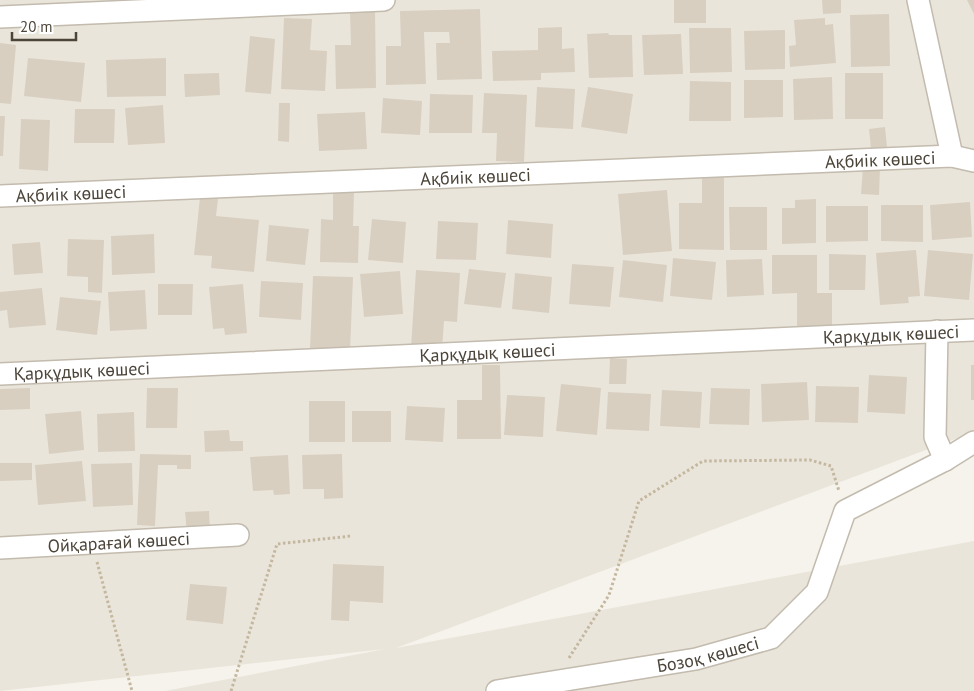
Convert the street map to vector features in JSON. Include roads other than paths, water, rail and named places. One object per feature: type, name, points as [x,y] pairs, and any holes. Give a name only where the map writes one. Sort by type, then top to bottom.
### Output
[{"type":"street","points":[[0,17],[384,0]]},
{"type":"street","points":[[918,0],[952,156]]},
{"type":"street","name":"Ақбиік көшесі","points":[[0,196],[952,156],[974,161]]},
{"type":"street","name":"Қарқұдық көшесі","points":[[0,374],[974,330]]},
{"type":"street","points":[[937,332],[935,437],[945,460],[974,442]]},
{"type":"street","name":"Бозоқ көшесі","points":[[497,691],[696,659],[771,638],[817,592],[845,511],[945,460]]},
{"type":"street","name":"Ойқарағай көшесі","points":[[0,548],[238,535]]}]
